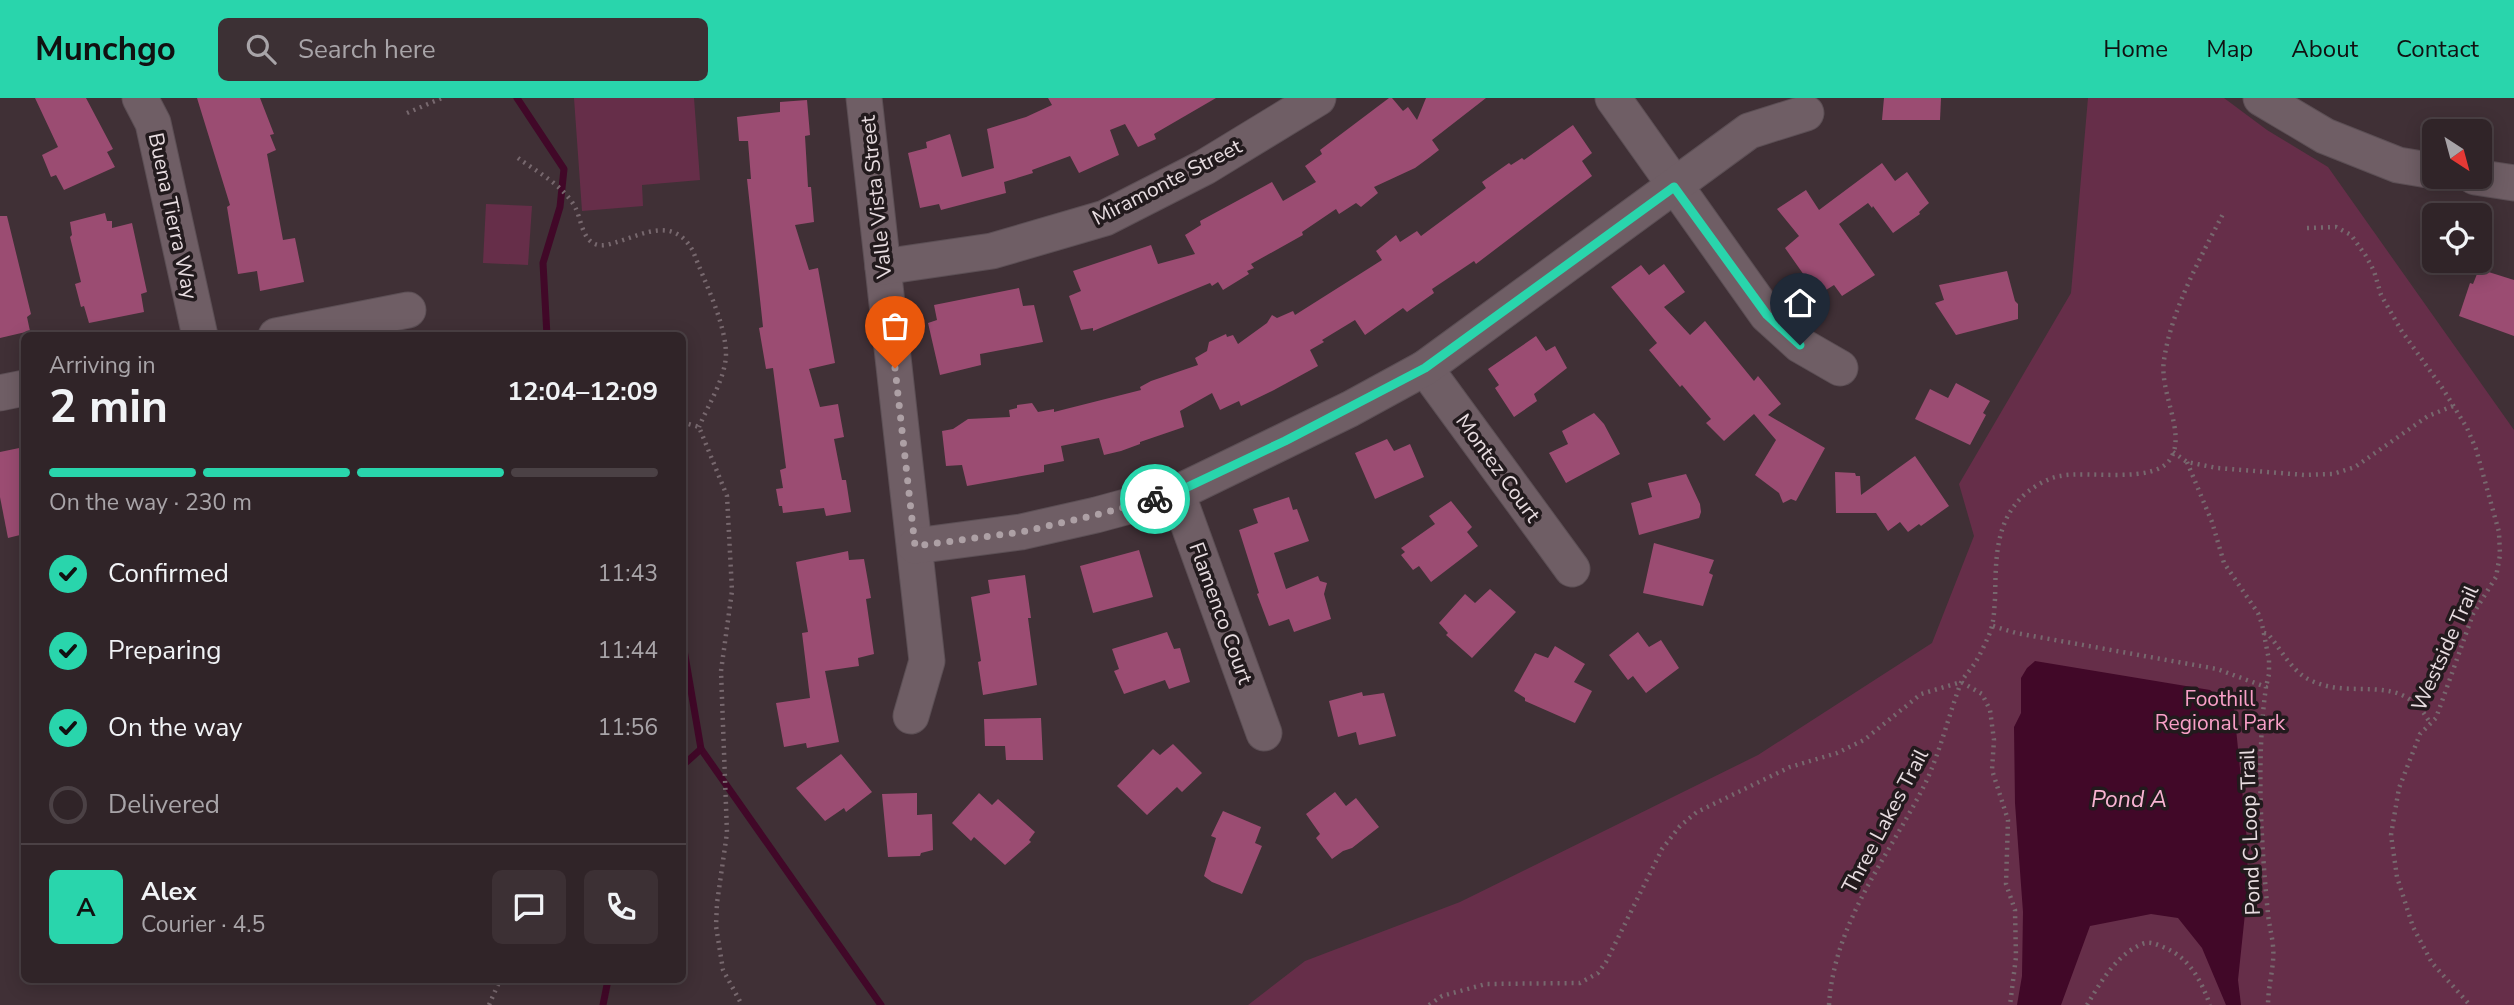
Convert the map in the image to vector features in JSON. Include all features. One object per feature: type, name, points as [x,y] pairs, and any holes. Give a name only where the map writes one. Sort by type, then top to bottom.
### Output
[{"type":"street","name":"Buena Tierra Way","points":[[140,98],[153,123],[199,332]]},
{"type":"street","name":"Valle Vista Street","points":[[864,98],[927,661],[911,716]]},
{"type":"street","name":"Miramonte Street","points":[[883,267],[992,251],[1105,218],[1205,167],[1318,98]]},
{"type":"street","points":[[1613,98],[1767,315],[1800,345],[1840,368]]},
{"type":"street","points":[[2261,98],[2325,136],[2398,165],[2422,169]]},
{"type":"street","points":[[915,546],[1021,532],[1096,515],[1177,492],[1350,409],[1425,368],[1749,131],[1805,113]]},
{"type":"street","points":[[2492,179],[2514,183]]},
{"type":"street","points":[[296,332],[408,310]]},
{"type":"street","name":"Montez Court","points":[[1425,368],[1572,569]]},
{"type":"street","points":[[0,393],[21,389]]},
{"type":"street","name":"Flamenco Court","points":[[1177,492],[1264,733]]},
{"type":"path","points":[[407,113],[442,98]]},
{"type":"path","points":[[518,158],[566,194],[576,209],[588,239],[595,244],[607,245],[662,230],[670,230],[687,239],[723,332],[726,356],[699,427],[727,496],[732,590],[721,671],[727,833],[716,926],[723,970],[742,1005]]},
{"type":"path","points":[[2223,214],[2192,275],[2163,362],[2165,394],[2175,426],[2176,446],[2173,452],[2188,462],[2217,468],[2305,475],[2333,474],[2355,467],[2427,416],[2453,406]]},
{"type":"path","name":"Westside Trail","points":[[2307,228],[2336,226],[2351,236],[2374,271],[2381,295],[2401,330],[2467,428],[2476,449],[2499,532],[2500,555],[2496,577],[2473,614],[2436,718],[2420,734],[2399,788],[2391,835],[2396,866],[2413,927],[2432,963],[2470,1005]]},
{"type":"path","points":[[686,423],[699,427]]},
{"type":"path","name":"Three Lakes Trail","points":[[1829,1005],[1835,962],[1853,916],[1883,855],[1924,785],[1941,747],[1961,682],[1975,663],[1993,626],[1996,553],[2007,516],[2020,498],[2038,485],[2058,476],[2090,472],[2130,475],[2153,472],[2170,461],[2173,452]]},
{"type":"path","points":[[2188,462],[2212,522],[2224,564],[2258,613],[2264,633],[2268,634],[2291,663],[2307,679],[2345,689],[2386,689],[2398,692],[2423,709],[2430,723]]},
{"type":"path","points":[[1993,626],[2016,633],[2217,669],[2266,687]]},
{"type":"path","name":"Pond C Loop Trail","points":[[2264,633],[2269,674],[2262,721],[2263,835],[2268,917],[2274,948],[2268,1005]]},
{"type":"path","points":[[1429,1005],[1442,996],[1486,985],[1580,983],[1598,973],[1662,849],[1680,826],[1697,812],[1790,768],[1837,753],[1864,740],[1922,694],[1961,682],[1982,694],[1990,710],[1994,740],[1992,770],[2008,820],[2006,884],[2015,910],[2016,957],[2010,1005]]},
{"type":"path","points":[[2087,1005],[2103,978],[2129,952],[2144,943],[2154,943],[2173,951],[2192,966],[2210,1005]]},
{"type":"path","points":[[489,1005],[499,983]]},
{"type":"green space","points":[[574,98],[694,98],[700,180],[642,185],[643,206],[582,211]]},
{"type":"green space","name":"Foothill Regional Park","points":[[2088,98],[2224,98],[2267,130],[2328,167],[2514,430],[2514,1005],[1248,1005],[1305,961],[1460,902],[1758,755],[1932,643],[1974,536],[1959,484],[2071,293]]},
{"type":"green space","points":[[486,204],[532,206],[528,265],[483,263]]},
{"type":"water","name":"Pond A","points":[[2035,661],[2210,690],[2234,708],[2247,840],[2248,885],[2238,980],[2241,1005],[2226,1005],[2202,948],[2178,918],[2151,914],[2090,926],[2061,1005],[2017,1005],[2022,976],[2023,912],[2015,803],[2014,727],[2021,713],[2021,678]]},
{"type":"building","points":[[35,98],[86,98],[113,149],[107,152],[115,167],[64,190],[56,175],[51,177],[42,155],[58,147]]},
{"type":"building","points":[[197,98],[260,98],[274,134],[270,135],[276,150],[267,154],[283,240],[295,238],[304,282],[260,291],[257,271],[238,274],[227,207],[230,205]]},
{"type":"building","points":[[1048,98],[1216,98],[1154,134],[1156,139],[1138,147],[1125,124],[1110,130],[1119,155],[1079,173],[1070,156],[1032,170],[1033,173],[1004,182],[1006,193],[941,210],[939,204],[920,208],[908,153],[927,148],[926,142],[950,134],[962,177],[994,168],[987,129],[1026,117],[1052,105]]},
{"type":"building","points":[[1389,98],[1403,111],[1408,107],[1417,120],[1426,98],[1486,98],[1432,140],[1439,150],[1415,168],[1374,187],[1378,193],[1361,207],[1356,203],[1339,214],[1336,209],[1302,232],[1303,235],[1251,264],[1254,268],[1247,271],[1249,274],[1223,290],[1218,282],[1212,286],[1210,283],[1093,331],[1093,328],[1081,330],[1069,296],[1081,291],[1073,271],[1151,245],[1158,264],[1195,254],[1185,235],[1201,225],[1200,221],[1272,182],[1283,201],[1316,182],[1305,166],[1322,154],[1320,150]]},
{"type":"building","points":[[1884,98],[1941,98],[1940,120],[1882,120]]},
{"type":"building","points":[[807,100],[810,135],[805,136],[808,187],[811,187],[814,222],[795,225],[809,270],[818,268],[835,363],[809,369],[820,407],[838,404],[844,437],[834,439],[842,480],[846,480],[851,512],[826,516],[824,508],[783,513],[782,506],[779,506],[776,489],[783,488],[780,470],[786,468],[773,368],[766,369],[759,328],[763,327],[747,179],[751,179],[748,141],[739,141],[737,117],[780,112],[780,102]]},
{"type":"building","points":[[1573,125],[1592,153],[1582,161],[1592,176],[1476,264],[1474,261],[1432,289],[1434,293],[1407,312],[1403,308],[1365,335],[1355,320],[1322,340],[1324,342],[1310,350],[1318,366],[1274,390],[1241,406],[1239,401],[1220,410],[1212,393],[1180,411],[1184,427],[1121,451],[1104,455],[1099,438],[1061,446],[1064,461],[1044,465],[1044,472],[967,486],[962,465],[946,466],[942,431],[953,429],[968,419],[1010,417],[1009,410],[1017,408],[1017,405],[1032,403],[1038,412],[1054,409],[1054,412],[1141,390],[1140,387],[1151,381],[1198,365],[1195,358],[1207,351],[1209,342],[1226,334],[1227,337],[1233,335],[1238,344],[1267,323],[1272,315],[1277,318],[1293,311],[1295,315],[1382,260],[1376,251],[1396,235],[1400,242],[1417,231],[1421,236],[1486,188],[1482,182],[1509,163],[1511,165],[1522,158],[1524,160]]},
{"type":"building","points":[[1882,163],[1895,181],[1907,172],[1929,203],[1920,214],[1893,233],[1868,203],[1839,224],[1875,275],[1842,296],[1834,285],[1818,295],[1785,248],[1799,236],[1777,209],[1806,190],[1819,210]]},
{"type":"building","points":[[105,213],[107,221],[112,221],[112,228],[132,223],[147,292],[141,294],[144,312],[89,323],[84,306],[81,307],[75,284],[81,282],[70,237],[70,222]]},
{"type":"building","points":[[0,216],[7,216],[31,314],[27,317],[30,331],[0,338]]},
{"type":"building","points":[[1664,264],[1685,292],[1664,307],[1690,335],[1705,321],[1754,381],[1758,376],[1781,404],[1768,415],[1825,448],[1796,501],[1791,499],[1783,503],[1779,493],[1755,475],[1776,440],[1754,414],[1724,441],[1706,423],[1711,419],[1649,350],[1657,343],[1611,287],[1641,265],[1649,275]]},
{"type":"building","points":[[2007,271],[2018,304],[2018,319],[1956,335],[1935,303],[1944,300],[1939,285]]},
{"type":"building","points":[[2477,273],[2492,273],[2514,280],[2514,336],[2459,316],[2470,283],[2473,284]]},
{"type":"building","points":[[1019,288],[1023,306],[1034,305],[1043,342],[980,354],[981,365],[940,375],[928,323],[937,320],[934,305]]},
{"type":"building","points":[[1536,336],[1546,351],[1555,346],[1567,368],[1534,394],[1537,401],[1514,417],[1495,388],[1499,385],[1488,369]]},
{"type":"building","points":[[1956,383],[1990,401],[1983,413],[1986,415],[1970,445],[1915,419],[1930,389],[1948,398]]},
{"type":"building","points":[[1594,413],[1604,424],[1620,454],[1566,483],[1549,453],[1568,444],[1562,431]]},
{"type":"building","points":[[1387,439],[1394,451],[1410,444],[1424,477],[1375,499],[1355,453]]},
{"type":"building","points":[[21,448],[21,535],[8,538],[0,497],[0,452]]},
{"type":"building","points":[[1915,456],[1949,506],[1908,532],[1900,522],[1888,531],[1876,513],[1836,513],[1835,472],[1855,473],[1860,476],[1861,495]]},
{"type":"building","points":[[1686,474],[1700,504],[1699,518],[1639,535],[1631,503],[1652,497],[1648,483]]},
{"type":"building","points":[[1289,497],[1293,510],[1297,509],[1309,541],[1274,553],[1286,589],[1318,576],[1320,581],[1327,583],[1324,594],[1331,619],[1294,632],[1289,619],[1269,626],[1239,530],[1258,523],[1253,509]]},
{"type":"building","points":[[1451,501],[1472,527],[1467,532],[1478,546],[1431,582],[1419,566],[1413,570],[1401,555],[1405,552],[1401,548],[1435,524],[1429,516]]},
{"type":"building","points":[[1654,543],[1714,560],[1709,573],[1713,575],[1703,606],[1643,593]]},
{"type":"building","points":[[1139,550],[1153,597],[1093,613],[1080,566]]},
{"type":"building","points":[[848,551],[849,560],[864,559],[871,598],[866,599],[874,654],[858,658],[859,666],[825,671],[839,742],[807,748],[806,743],[784,747],[776,703],[810,698],[802,633],[808,632],[796,562]]},
{"type":"building","points":[[1025,575],[1037,685],[983,695],[978,662],[981,661],[971,597],[990,593],[988,580]]},
{"type":"building","points":[[1490,589],[1516,612],[1472,658],[1446,635],[1448,633],[1439,623],[1465,594],[1475,603]]},
{"type":"building","points":[[1167,632],[1174,649],[1180,648],[1190,682],[1169,689],[1165,680],[1124,694],[1114,671],[1119,669],[1112,649]]},
{"type":"building","points":[[1638,632],[1649,647],[1661,640],[1679,668],[1646,693],[1633,676],[1628,680],[1609,655]]},
{"type":"building","points":[[1555,646],[1585,664],[1574,682],[1592,691],[1575,723],[1525,701],[1525,698],[1514,691],[1535,653],[1548,658]]},
{"type":"building","points":[[1362,692],[1363,696],[1384,693],[1396,736],[1359,745],[1356,732],[1338,737],[1329,701]]},
{"type":"building","points":[[1041,718],[1043,760],[1006,760],[1005,746],[985,746],[984,719]]},
{"type":"building","points":[[1173,744],[1202,773],[1182,792],[1177,787],[1147,815],[1117,786],[1153,749],[1160,755]]},
{"type":"building","points":[[841,754],[872,792],[846,812],[844,808],[825,821],[796,788]]},
{"type":"building","points":[[1335,792],[1346,806],[1356,798],[1379,827],[1352,848],[1332,859],[1316,838],[1320,834],[1306,814]]},
{"type":"building","points":[[917,793],[917,815],[932,814],[933,850],[921,853],[920,856],[888,857],[882,794]]},
{"type":"building","points":[[979,793],[992,805],[998,799],[1035,832],[1029,840],[1031,842],[1005,865],[974,837],[971,841],[952,823]]},
{"type":"building","points":[[1223,811],[1261,827],[1255,843],[1262,846],[1242,894],[1204,876],[1216,838],[1211,836]]},
{"type":"waterway","points":[[517,98],[564,169],[560,207],[543,263],[547,332]]},
{"type":"waterway","points":[[686,661],[701,749],[881,1005]]},
{"type":"waterway","points":[[686,762],[701,749]]},
{"type":"waterway","points":[[603,1005],[607,983]]},
{"type":"way so far","points":[[895,368],[915,546],[1021,532],[1155,499]]},
{"type":"route","points":[[1155,499],[1177,492],[1285,441],[1425,368],[1674,187],[1767,315],[1800,345]]}]
